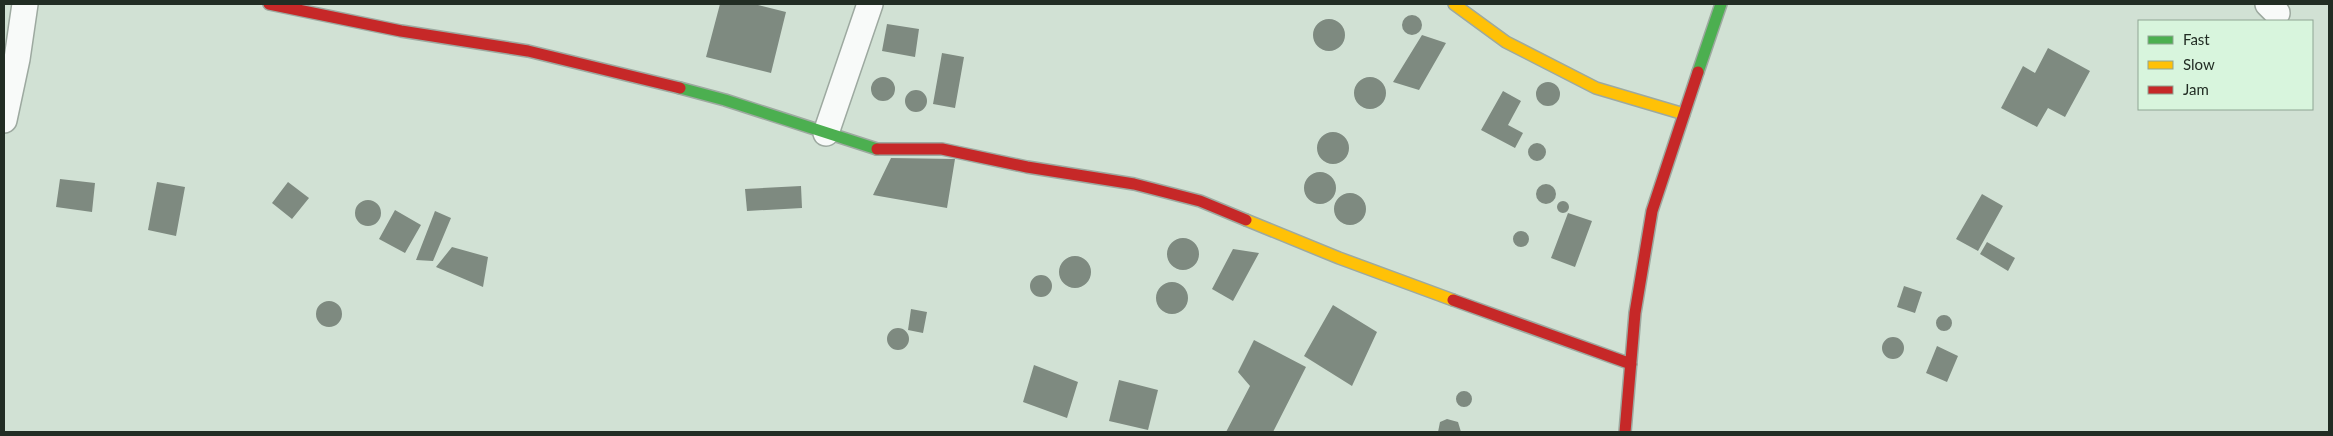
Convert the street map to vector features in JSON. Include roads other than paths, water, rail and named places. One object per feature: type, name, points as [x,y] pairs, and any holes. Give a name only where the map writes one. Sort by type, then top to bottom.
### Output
[{"type":"street","points":[[4,120],[17,59],[25,4]]},
{"type":"street","points":[[269,4],[401,31],[528,51],[725,100],[880,150],[942,149],[1027,167],[1134,184],[1200,201],[1339,258],[1631,364]]},
{"type":"street","points":[[826,132],[870,4]]},
{"type":"street","points":[[1454,4],[1506,42],[1596,88],[1684,114]]},
{"type":"street","points":[[1625,432],[1635,313],[1652,211],[1721,4]]}]
